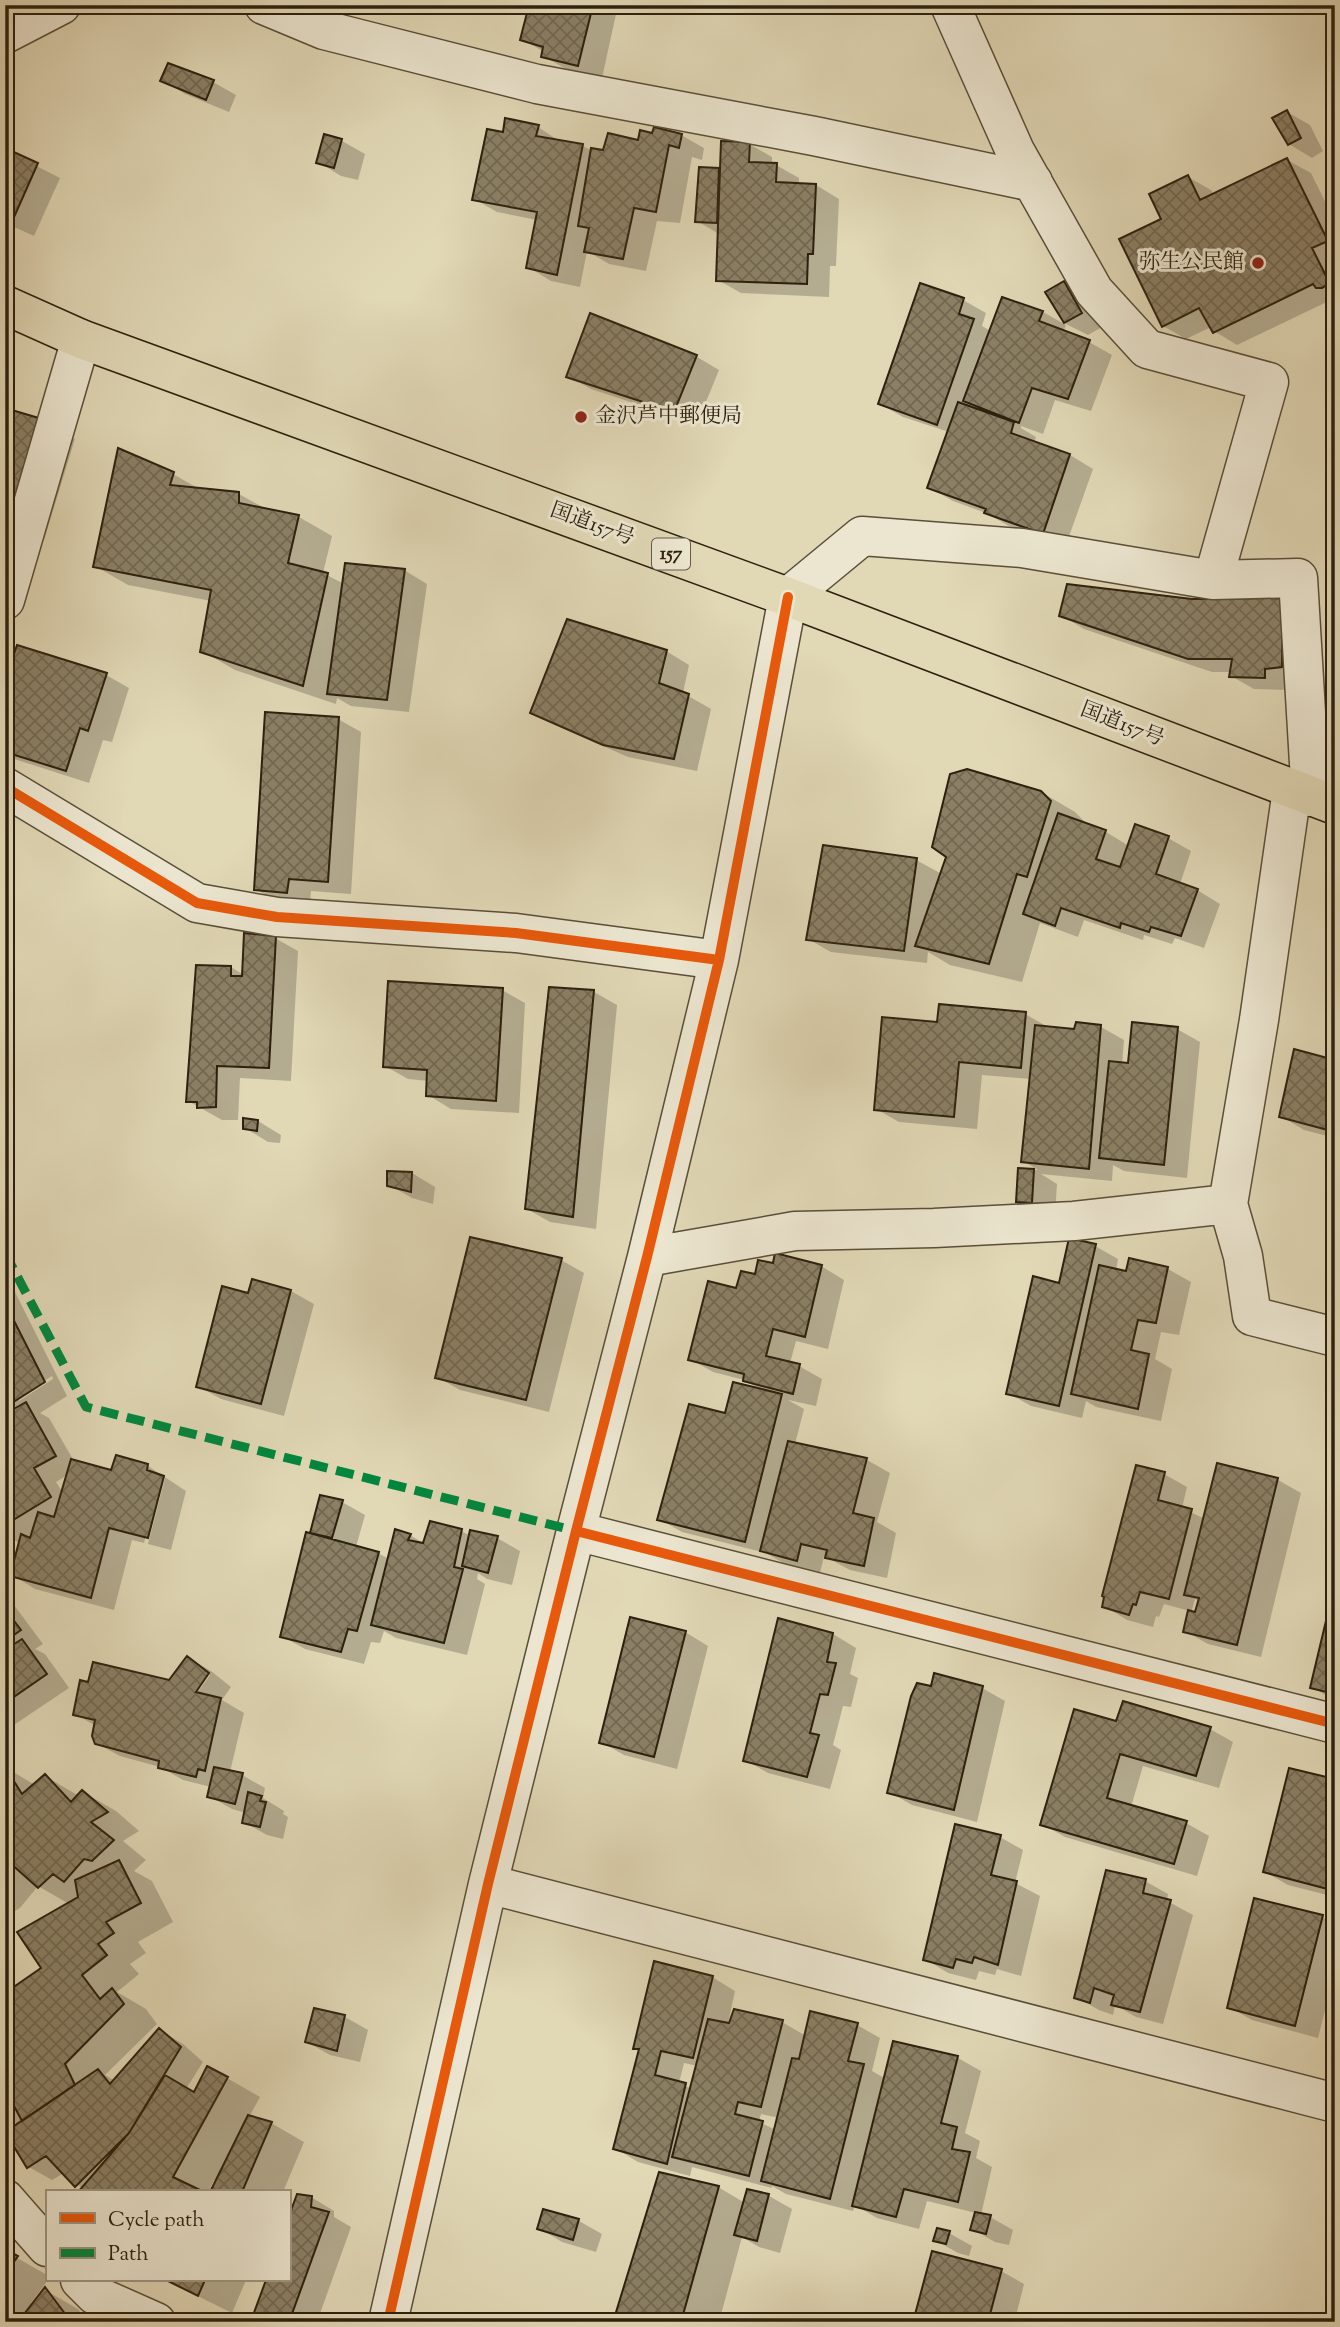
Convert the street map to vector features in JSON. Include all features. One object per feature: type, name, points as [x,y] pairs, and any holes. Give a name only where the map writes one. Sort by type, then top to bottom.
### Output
[{"type":"highway","name":"国道157号","points":[[5,305],[81,339],[788,597],[1312,797]]},
{"type":"street","points":[[5,34],[61,5]]},
{"type":"street","points":[[264,5],[324,30],[537,84],[814,136],[1033,182]]},
{"type":"street","points":[[950,5],[1015,152],[1094,290],[1147,349],[1269,382],[1213,580]]},
{"type":"street","points":[[5,600],[81,339]]},
{"type":"street","points":[[388,2322],[488,1884],[648,1257],[719,961],[788,597],[862,536],[1022,548],[1213,580],[1298,578],[1312,797],[1259,1020],[1228,1204],[1243,1256],[1252,1316],[1335,1337]]},
{"type":"street","points":[[5,787],[197,903],[277,917],[516,933],[719,961]]},
{"type":"street","points":[[648,1257],[796,1231],[1074,1221],[1228,1204]]},
{"type":"street","points":[[576,1531],[1335,1724]]},
{"type":"street","points":[[488,1884],[1335,2104]]},
{"type":"street","points":[[5,2199],[46,2246]]},
{"type":"street","points":[[82,2282],[95,2295],[156,2322]]},
{"type":"building","points":[[529,5],[593,5],[578,66],[541,57],[543,47],[520,40]]},
{"type":"building","points":[[168,63],[214,80],[206,100],[160,81]]},
{"type":"building","points":[[1287,110],[1301,138],[1288,145],[1272,118]]},
{"type":"building","points":[[505,118],[539,125],[536,136],[583,144],[557,275],[526,268],[537,212],[472,200],[487,129],[503,132]]},
{"type":"building","points":[[654,127],[682,134],[679,148],[669,145],[656,212],[634,208],[623,259],[584,252],[589,228],[578,226],[591,148],[603,150],[608,133],[638,140],[640,130],[652,133]]},
{"type":"building","points":[[324,134],[342,139],[334,168],[316,163]]},
{"type":"building","points":[[721,141],[750,142],[749,162],[777,163],[776,182],[816,184],[813,254],[808,254],[807,284],[716,281]]},
{"type":"building","points":[[5,148],[38,163],[11,224],[5,222]]},
{"type":"building","points":[[1287,158],[1328,241],[1312,248],[1328,284],[1316,288],[1313,284],[1213,333],[1199,308],[1162,327],[1119,239],[1161,219],[1149,194],[1188,175],[1200,200]]},
{"type":"building","points":[[699,167],[719,168],[717,223],[695,222]]},
{"type":"building","points":[[1064,281],[1082,313],[1064,323],[1045,292]]},
{"type":"building","points":[[920,283],[964,298],[959,314],[974,319],[937,425],[878,404]]},
{"type":"building","points":[[1002,297],[1043,311],[1039,321],[1090,340],[1068,399],[1032,388],[1019,423],[963,401]]},
{"type":"building","points":[[590,313],[697,355],[674,412],[566,377]]},
{"type":"building","points":[[958,402],[1014,422],[1011,433],[1070,454],[1043,534],[984,513],[986,509],[927,488]]},
{"type":"building","points":[[5,408],[42,419],[11,522],[5,520]]},
{"type":"building","points":[[118,448],[174,472],[170,485],[239,492],[239,503],[299,515],[288,563],[328,573],[303,686],[200,652],[211,590],[93,567]]},
{"type":"building","points":[[345,563],[405,569],[387,700],[327,694]]},
{"type":"building","points":[[1067,584],[1192,599],[1283,598],[1282,667],[1265,669],[1265,678],[1229,677],[1232,659],[1188,659],[1059,616]]},
{"type":"building","points":[[567,619],[667,650],[659,683],[689,694],[674,759],[603,745],[530,713]]},
{"type":"building","points":[[17,645],[107,673],[88,731],[80,728],[66,771],[5,752],[5,681]]},
{"type":"building","points":[[265,712],[339,717],[328,882],[289,879],[287,893],[254,890]]},
{"type":"building","points":[[967,769],[1041,791],[1051,801],[1027,877],[1017,874],[989,964],[915,946],[946,857],[932,847],[950,774]]},
{"type":"building","points":[[1058,813],[1106,830],[1096,859],[1120,867],[1135,824],[1169,836],[1156,874],[1198,889],[1181,936],[1151,927],[1149,932],[1121,923],[1120,928],[1061,908],[1055,926],[1023,914]]},
{"type":"building","points":[[823,845],[917,858],[904,951],[806,940]]},
{"type":"building","points":[[244,933],[276,936],[269,1068],[217,1066],[216,1107],[197,1108],[197,1102],[186,1102],[196,965],[231,966],[231,976],[242,976]]},
{"type":"building","points":[[388,981],[503,988],[496,1101],[426,1096],[427,1070],[383,1067]]},
{"type":"building","points":[[549,987],[594,990],[573,1217],[525,1209]]},
{"type":"building","points":[[939,1004],[1026,1012],[1021,1068],[959,1062],[954,1117],[874,1110],[882,1017],[937,1022]]},
{"type":"building","points":[[1076,1022],[1101,1025],[1089,1169],[1021,1162],[1035,1025],[1074,1029]]},
{"type":"building","points":[[1132,1022],[1178,1027],[1164,1165],[1099,1158],[1109,1061],[1128,1063]]},
{"type":"building","points":[[1294,1049],[1335,1060],[1335,1132],[1279,1117]]},
{"type":"building","points":[[243,1118],[258,1120],[257,1131],[243,1129]]},
{"type":"building","points":[[1018,1168],[1034,1169],[1032,1203],[1016,1202]]},
{"type":"building","points":[[387,1171],[412,1172],[411,1192],[387,1186]]},
{"type":"building","points":[[470,1237],[562,1258],[526,1400],[435,1378]]},
{"type":"building","points":[[1069,1238],[1096,1244],[1059,1406],[1006,1394],[1033,1276],[1059,1283]]},
{"type":"building","points":[[775,1253],[822,1265],[805,1337],[773,1329],[766,1356],[800,1364],[793,1394],[743,1381],[744,1374],[688,1360],[708,1281],[736,1288],[741,1271],[755,1274],[758,1260],[773,1263]]},
{"type":"building","points":[[1129,1258],[1168,1267],[1156,1323],[1138,1320],[1131,1350],[1149,1354],[1138,1409],[1071,1394],[1099,1265],[1126,1271]]},
{"type":"building","points":[[252,1279],[291,1290],[261,1404],[196,1387],[222,1286],[248,1293]]},
{"type":"building","points":[[5,1303],[45,1382],[7,1406],[5,1402]]},
{"type":"building","points":[[733,1382],[782,1394],[745,1542],[657,1520],[689,1404],[725,1413]]},
{"type":"building","points":[[26,1402],[56,1456],[34,1468],[51,1497],[5,1525],[5,1414]]},
{"type":"building","points":[[788,1441],[867,1458],[853,1513],[874,1518],[864,1566],[825,1558],[827,1550],[801,1544],[797,1561],[760,1551]]},
{"type":"building","points":[[116,1455],[148,1464],[147,1470],[164,1476],[148,1538],[109,1528],[91,1598],[10,1576],[21,1534],[30,1538],[38,1512],[54,1517],[71,1459],[111,1470]]},
{"type":"building","points":[[1217,1463],[1278,1478],[1237,1645],[1183,1632],[1188,1610],[1195,1612],[1199,1598],[1184,1595]]},
{"type":"building","points":[[1136,1465],[1165,1472],[1158,1500],[1192,1509],[1169,1599],[1140,1592],[1129,1615],[1102,1607],[1102,1596]]},
{"type":"building","points":[[320,1495],[343,1500],[332,1538],[310,1533]]},
{"type":"building","points":[[430,1521],[462,1529],[454,1567],[463,1569],[444,1643],[371,1625],[395,1529],[411,1534],[408,1540],[423,1543]]},
{"type":"building","points":[[470,1530],[498,1536],[488,1573],[462,1566]]},
{"type":"building","points":[[306,1532],[379,1552],[357,1631],[348,1629],[341,1652],[280,1637]]},
{"type":"building","points":[[1335,1583],[1335,1694],[1310,1688]]},
{"type":"building","points":[[5,1609],[21,1630],[5,1641]]},
{"type":"building","points":[[630,1617],[686,1631],[654,1757],[599,1743]]},
{"type":"building","points":[[778,1618],[833,1633],[827,1662],[836,1663],[828,1695],[820,1694],[810,1733],[819,1735],[807,1777],[743,1761]]},
{"type":"building","points":[[22,1639],[47,1674],[5,1703],[5,1650]]},
{"type":"building","points":[[187,1656],[209,1673],[196,1692],[221,1698],[205,1771],[198,1769],[196,1777],[158,1768],[159,1761],[95,1744],[92,1736],[95,1720],[73,1715],[80,1680],[88,1682],[93,1662],[169,1680]]},
{"type":"building","points":[[934,1673],[983,1686],[954,1810],[887,1793],[911,1696],[917,1683],[931,1686]]},
{"type":"building","points":[[1123,1701],[1211,1727],[1196,1776],[1120,1754],[1107,1798],[1187,1821],[1174,1864],[1040,1825],[1074,1709],[1116,1721]]},
{"type":"building","points":[[1123,1701],[1211,1727],[1196,1776],[1120,1754],[1107,1798],[1187,1821],[1174,1864],[1040,1825],[1074,1709],[1116,1721]]},
{"type":"building","points":[[5,1767],[22,1794],[45,1774],[71,1802],[82,1790],[108,1812],[91,1822],[114,1840],[92,1861],[84,1859],[64,1882],[53,1874],[38,1888],[9,1862],[5,1867]]},
{"type":"building","points":[[214,1767],[243,1773],[235,1804],[207,1797]]},
{"type":"building","points":[[1289,1768],[1335,1779],[1335,1891],[1263,1872]]},
{"type":"building","points":[[248,1792],[262,1796],[260,1801],[266,1802],[260,1827],[242,1823]]},
{"type":"building","points":[[955,1824],[1001,1835],[991,1875],[1017,1881],[998,1965],[974,1957],[972,1963],[956,1959],[953,1968],[923,1960]]},
{"type":"building","points":[[119,1860],[141,1903],[106,1922],[114,1933],[98,1944],[107,1955],[82,1975],[100,1999],[112,1988],[124,2004],[65,2064],[75,2085],[22,2121],[5,2089],[5,1993],[41,1968],[17,1932],[78,1897],[75,1880]]},
{"type":"building","points":[[1106,1870],[1146,1879],[1143,1893],[1171,1900],[1140,2012],[1111,2005],[1114,1995],[1094,1988],[1090,2003],[1074,1998]]},
{"type":"building","points":[[1254,1898],[1323,1915],[1295,2026],[1227,2008]]},
{"type":"building","points":[[654,1961],[713,1976],[693,2058],[661,2051],[655,2075],[686,2083],[667,2164],[613,2149],[639,2049],[633,2049]]},
{"type":"building","points":[[314,2008],[345,2015],[337,2051],[305,2042]]},
{"type":"building","points":[[734,2009],[783,2020],[761,2107],[738,2102],[735,2114],[763,2121],[749,2176],[672,2157],[708,2019],[729,2023]]},
{"type":"building","points":[[810,2011],[858,2023],[848,2061],[864,2064],[830,2199],[761,2181],[792,2058],[799,2059]]},
{"type":"building","points":[[159,2028],[181,2047],[129,2133],[75,2187],[46,2156],[27,2168],[5,2132],[98,2069],[110,2084]]},
{"type":"building","points":[[893,2041],[958,2056],[941,2123],[957,2127],[952,2149],[970,2152],[958,2202],[904,2189],[896,2217],[852,2206]]},
{"type":"building","points":[[207,2066],[228,2077],[173,2177],[200,2190],[80,2190],[129,2133],[165,2075],[194,2092]]},
{"type":"building","points":[[248,2115],[272,2122],[243,2190],[211,2190]]},
{"type":"building","points":[[659,2172],[719,2186],[681,2322],[613,2322]]},
{"type":"building","points":[[747,2189],[769,2194],[757,2241],[734,2235]]},
{"type":"building","points":[[297,2194],[312,2196],[311,2207],[329,2212],[289,2322],[265,2322],[252,2318],[265,2282],[290,2282],[290,2213]]},
{"type":"building","points":[[543,2209],[579,2219],[573,2240],[537,2229]]},
{"type":"building","points":[[975,2212],[991,2215],[986,2234],[970,2230]]},
{"type":"building","points":[[937,2228],[950,2231],[946,2244],[933,2241]]},
{"type":"building","points":[[5,2249],[18,2256],[5,2274]]},
{"type":"building","points":[[932,2251],[1002,2269],[988,2322],[913,2322]]},
{"type":"building","points":[[170,2282],[204,2282],[198,2296]]},
{"type":"building","points":[[45,2287],[69,2319],[77,2322],[18,2322]]},
{"type":"building","points":[[1010,2313],[1057,2320],[1008,2322]]},
{"type":"marked path","points":[[5,1253],[86,1407],[576,1531]]},
{"type":"cycle path","points":[[388,2322],[488,1884],[647,1257],[719,960],[788,597]]},
{"type":"cycle path","points":[[5,787],[197,903],[277,917],[516,933],[719,960]]},
{"type":"cycle path","points":[[576,1531],[1335,1724]]},
{"type":"place","name":"弥生公民館","points":[[1258,263]]},
{"type":"place","name":"金沢芦中郵便局","points":[[581,417]]}]
